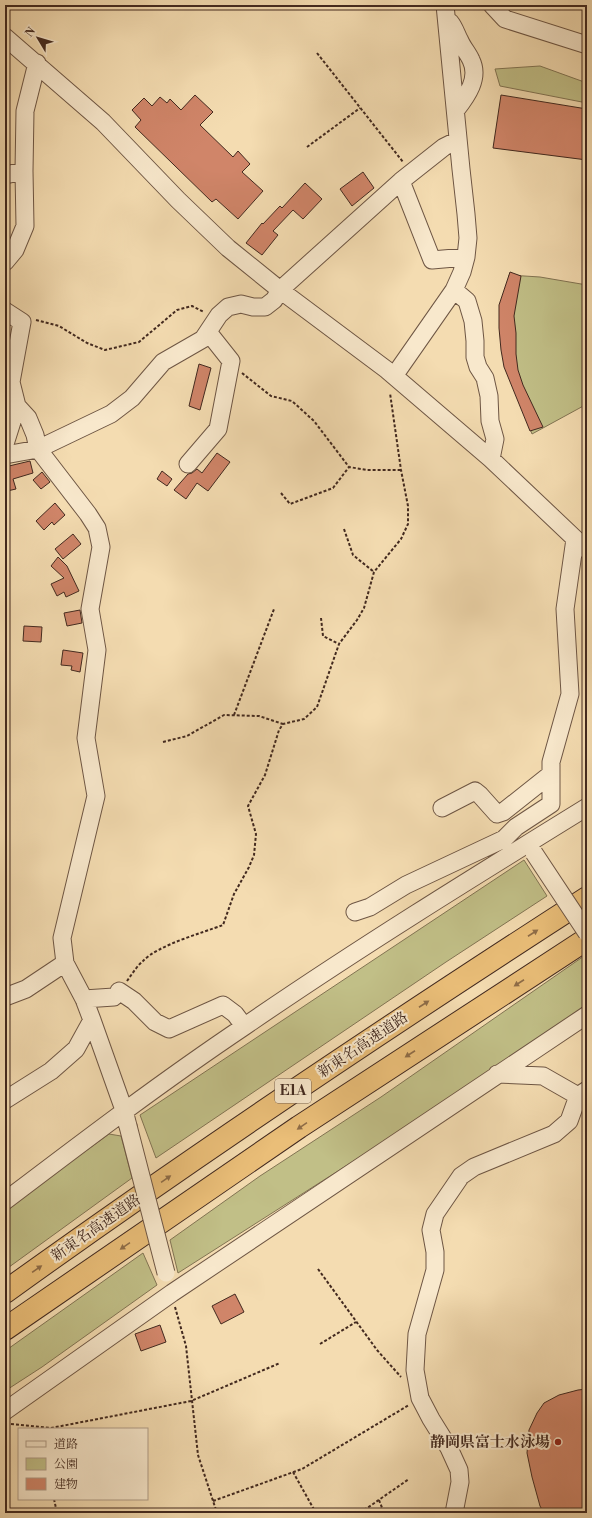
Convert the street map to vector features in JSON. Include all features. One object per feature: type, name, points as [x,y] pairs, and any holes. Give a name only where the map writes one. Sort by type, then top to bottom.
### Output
[{"type":"highway","name":"新東名高速道路","points":[[5,1292],[200,1155],[331,1066],[587,898]]},
{"type":"highway","name":"新東名高速道路","points":[[5,1329],[300,1127],[587,939]]},
{"type":"street","points":[[492,5],[505,19],[587,45]]},
{"type":"street","points":[[445,10],[475,69],[472,83],[464,99],[456,110]]},
{"type":"street","points":[[391,373],[454,290],[462,272],[466,257],[468,238],[466,214],[445,10]]},
{"type":"street","points":[[5,37],[37,63],[103,122],[178,200],[228,248],[280,290],[391,373],[491,459],[581,545],[565,609],[570,694],[551,762],[551,804],[516,827],[504,840],[406,885],[370,906],[355,912]]},
{"type":"street","points":[[5,262],[15,250],[25,226],[25,111],[37,63]]},
{"type":"street","points":[[5,455],[38,449],[111,414],[132,398],[163,362],[204,339],[219,315],[228,307],[241,304],[265,306],[274,300],[280,290],[406,177],[444,147],[458,140]]},
{"type":"street","points":[[5,174],[24,171]]},
{"type":"street","points":[[406,177],[432,260],[466,257]]},
{"type":"street","points":[[454,290],[467,301],[473,321],[475,357],[478,367],[485,378],[489,396],[490,421],[495,439],[491,459]]},
{"type":"street","points":[[8,313],[22,322],[11,382],[17,406],[28,418],[35,435],[38,449],[97,528],[101,547],[90,609],[97,650],[86,738],[96,796],[62,938],[65,964],[84,1000],[92,1020],[126,1118],[172,1294]]},
{"type":"street","points":[[188,464],[218,429],[230,369],[231,361],[212,326]]},
{"type":"street","points":[[5,444],[17,406]]},
{"type":"street","points":[[442,808],[475,792],[480,795],[497,814],[504,812],[551,774]]},
{"type":"street","points":[[5,1200],[126,1118],[244,1026],[380,936],[531,848],[587,807]]},
{"type":"street","points":[[516,827],[587,933]]},
{"type":"street","points":[[5,997],[26,989],[65,964]]},
{"type":"street","points":[[84,1000],[116,994],[134,1000],[155,1022],[169,1029],[223,1005],[235,1014],[244,1026]]},
{"type":"street","points":[[7,1416],[172,1294],[497,1074],[587,1015]]},
{"type":"street","points":[[5,1100],[51,1071],[71,1053],[76,1048],[92,1020]]},
{"type":"street","points":[[454,1513],[460,1482],[459,1470],[449,1448],[431,1419],[419,1390],[415,1370],[417,1334],[435,1270],[435,1252],[431,1230],[435,1214],[461,1176],[474,1168],[554,1134],[569,1121],[583,1093],[543,1076],[497,1074]]},
{"type":"path","points":[[317,53],[360,108],[406,177]]},
{"type":"path","points":[[307,147],[360,108]]},
{"type":"path","points":[[8,313],[59,326],[87,344],[105,350],[139,342],[177,310],[192,306],[202,310],[212,326]]},
{"type":"path","points":[[230,369],[245,374],[271,396],[292,401],[314,421],[349,467],[367,470],[401,470]]},
{"type":"path","points":[[163,742],[187,736],[224,715],[259,716],[283,724],[304,719],[317,707],[339,644],[364,608],[374,572],[401,539],[408,524],[408,506],[401,470],[391,373]]},
{"type":"path","points":[[281,493],[290,504],[333,488],[349,467]]},
{"type":"path","points":[[344,529],[353,555],[374,572]]},
{"type":"path","points":[[234,715],[274,609]]},
{"type":"path","points":[[321,618],[322,636],[339,644]]},
{"type":"path","points":[[116,994],[143,961],[151,954],[223,925],[234,894],[254,855],[256,834],[248,806],[265,775],[279,730],[283,724]]},
{"type":"path","points":[[213,1501],[302,1469],[419,1390],[406,1382],[376,1350],[318,1269]]},
{"type":"path","points":[[172,1294],[186,1346],[198,1455],[217,1513]]},
{"type":"path","points":[[320,1344],[356,1322]]},
{"type":"path","points":[[7,1416],[11,1425],[51,1428],[191,1401],[280,1362]]},
{"type":"path","points":[[293,1472],[316,1513]]},
{"type":"path","points":[[360,1513],[409,1479]]},
{"type":"path","points":[[54,1500],[57,1513]]},
{"type":"path","points":[[379,1500],[384,1513]]},
{"type":"green space","points":[[540,66],[587,83],[587,103],[500,86],[495,69]]},
{"type":"green space","points":[[509,275],[540,277],[587,285],[587,404],[532,434],[504,359]]},
{"type":"green space","points":[[524,860],[547,896],[446,962],[156,1158],[140,1115]]},
{"type":"green space","points":[[584,956],[587,960],[587,1005],[396,1134],[178,1273],[170,1240],[260,1176],[381,1097]]},
{"type":"green space","points":[[109,1134],[121,1136],[132,1178],[5,1270],[5,1209]]},
{"type":"green space","points":[[143,1253],[157,1285],[42,1367],[5,1391],[5,1351]]},
{"type":"building","points":[[195,95],[213,112],[200,125],[233,157],[238,151],[250,164],[242,172],[263,191],[238,219],[216,199],[212,202],[135,127],[141,120],[132,110],[144,98],[152,106],[160,97],[167,103],[170,99],[181,110]]},
{"type":"building","points":[[501,95],[587,109],[587,160],[493,148]]},
{"type":"building","points":[[363,172],[374,188],[352,206],[340,189]]},
{"type":"building","points":[[305,183],[322,199],[303,219],[293,210],[273,231],[278,235],[262,255],[246,243],[262,223],[263,224],[280,206],[282,208]]},
{"type":"building","points":[[510,272],[521,276],[514,316],[518,370],[523,385],[543,427],[530,431],[504,367],[501,350],[499,305]]},
{"type":"building","points":[[199,364],[211,368],[200,410],[189,406]]},
{"type":"building","points":[[217,453],[230,462],[208,491],[197,483],[186,499],[174,490],[188,474],[197,469],[202,473]]},
{"type":"building","points":[[30,461],[33,473],[13,479],[16,489],[7,491],[5,484],[5,465],[9,466]]},
{"type":"building","points":[[162,471],[172,479],[167,486],[157,479]]},
{"type":"building","points":[[42,472],[50,482],[41,489],[33,480]]},
{"type":"building","points":[[55,503],[65,515],[54,525],[52,522],[44,530],[36,521]]},
{"type":"building","points":[[73,534],[81,544],[63,559],[55,549]]},
{"type":"building","points":[[58,557],[67,566],[79,591],[66,597],[64,592],[57,596],[51,584],[64,578],[51,566]]},
{"type":"building","points":[[80,610],[82,623],[67,626],[64,613]]},
{"type":"building","points":[[24,626],[42,627],[41,642],[23,641]]},
{"type":"building","points":[[63,650],[83,653],[80,672],[71,670],[72,666],[61,665]]},
{"type":"building","points":[[235,1294],[244,1312],[221,1324],[212,1306]]},
{"type":"building","points":[[160,1325],[166,1342],[141,1351],[135,1334]]},
{"type":"building","name":"静岡県富士水泳場","points":[[587,1389],[587,1513],[544,1513],[540,1506],[527,1453],[529,1430],[537,1413],[544,1403],[559,1395]]},
{"type":"place","name":"静岡県富士水泳場","points":[[558,1442]]}]
